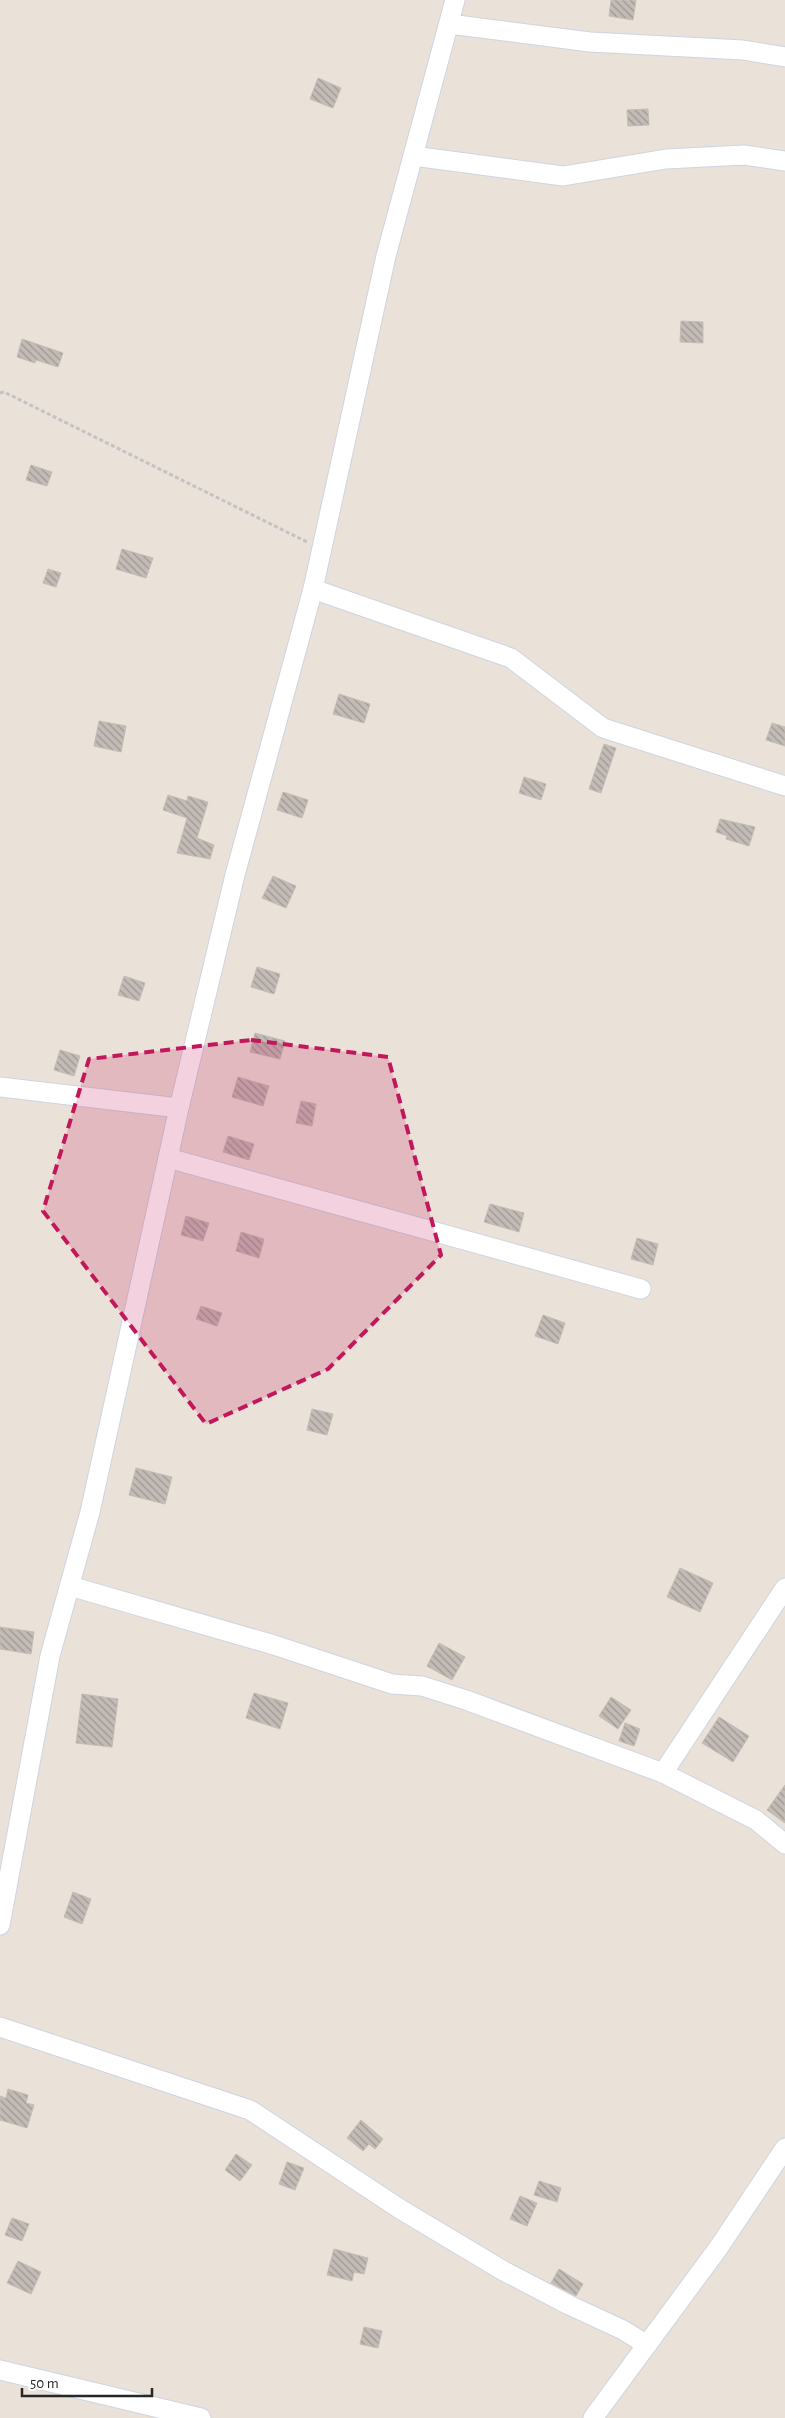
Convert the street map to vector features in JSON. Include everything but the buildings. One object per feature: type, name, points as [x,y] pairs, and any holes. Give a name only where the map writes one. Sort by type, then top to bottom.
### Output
[{"type":"street","points":[[0,1925],[50,1656],[90,1512],[179,1108],[235,875],[313,589],[386,256],[455,0]]},
{"type":"street","points":[[449,24],[590,42],[742,50],[785,57]]},
{"type":"street","points":[[413,156],[563,176],[666,159],[744,155],[785,161]]},
{"type":"street","points":[[313,589],[511,658],[602,728],[785,786]]},
{"type":"street","points":[[0,1087],[179,1108]]},
{"type":"street","points":[[168,1158],[641,1289]]},
{"type":"street","points":[[70,1586],[274,1646],[392,1684],[422,1686],[466,1700],[663,1773],[756,1820],[785,1844]]},
{"type":"street","points":[[663,1773],[785,1588]]},
{"type":"street","points":[[0,2026],[250,2110],[400,2209],[502,2270],[569,2305],[623,2330],[647,2345]]},
{"type":"street","points":[[593,2418],[719,2246],[785,2148]]},
{"type":"street","points":[[0,2370],[201,2418]]},
{"type":"path","points":[[0,393],[4,392],[322,549]]},
{"type":"highlighted area","points":[[251,1040],[388,1057],[441,1255],[328,1369],[206,1424],[43,1211],[89,1059]]}]
